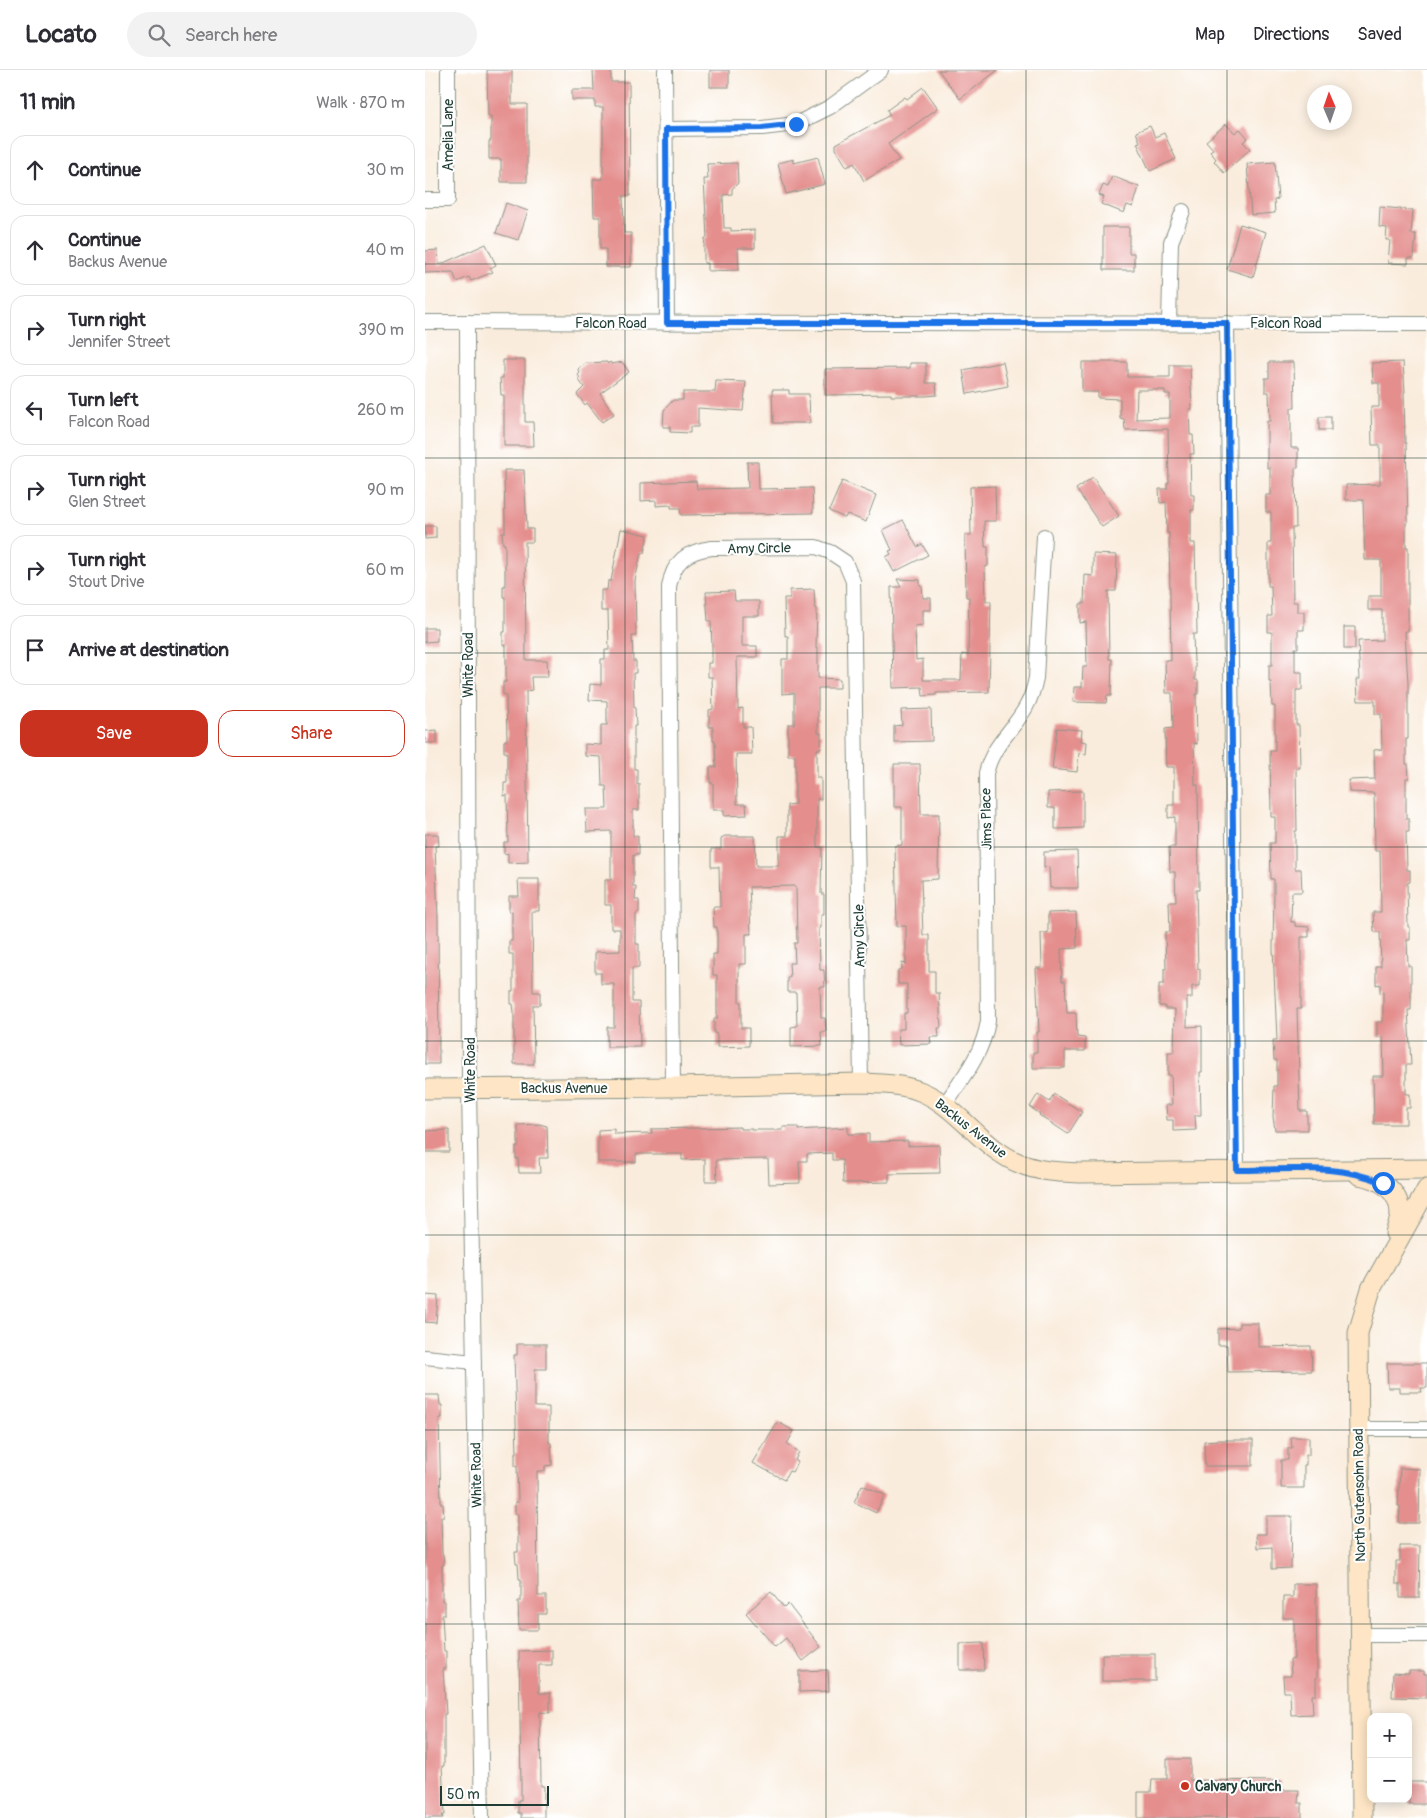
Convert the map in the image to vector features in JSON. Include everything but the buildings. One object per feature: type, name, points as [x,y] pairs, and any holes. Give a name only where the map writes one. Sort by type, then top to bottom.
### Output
[{"type":"street","name":"Amelia Lane","points":[[425,200],[448,200],[448,70]]},
{"type":"street","points":[[665,70],[667,323]]},
{"type":"street","points":[[666,129],[762,128],[796,124],[831,107],[881,70]]},
{"type":"street","points":[[1169,323],[1171,242],[1183,211]]},
{"type":"street","name":"Falcon Road","points":[[425,322],[1427,324]]},
{"type":"street","name":"White Road","points":[[467,322],[469,1089],[482,1818]]},
{"type":"street","points":[[1227,323],[1237,1170]]},
{"type":"street","name":"Jims Place","points":[[945,1104],[971,1066],[986,1036],[988,1021],[986,774],[992,754],[1026,708],[1033,692],[1036,678],[1044,536]]},
{"type":"street","name":"Amy Circle","points":[[673,1087],[669,587],[671,574],[677,564],[687,555],[698,550],[712,548],[816,547],[830,552],[845,562],[853,581],[861,1083]]},
{"type":"street","name":"Backus Avenue","points":[[425,1089],[861,1083],[892,1085],[921,1091],[945,1104],[996,1150],[1020,1164],[1047,1172],[1427,1169]]},
{"type":"street","points":[[1328,1170],[1368,1176],[1383,1183],[1393,1193],[1398,1203],[1400,1216],[1388,1256]]},
{"type":"street","name":"North Gutensohn Road","points":[[1362,1818],[1358,1429],[1359,1333],[1371,1288],[1427,1189]]},
{"type":"street","points":[[425,1357],[474,1362]]},
{"type":"street","points":[[1358,1429],[1427,1428]]},
{"type":"street","points":[[1360,1635],[1427,1635]]},
{"type":"place","name":"Calvary Church","points":[[1185,1786]]},
{"type":"route","points":[[796,124],[762,128],[666,129],[667,323],[1227,323],[1237,1170],[1328,1170],[1368,1176],[1383,1183]]}]
